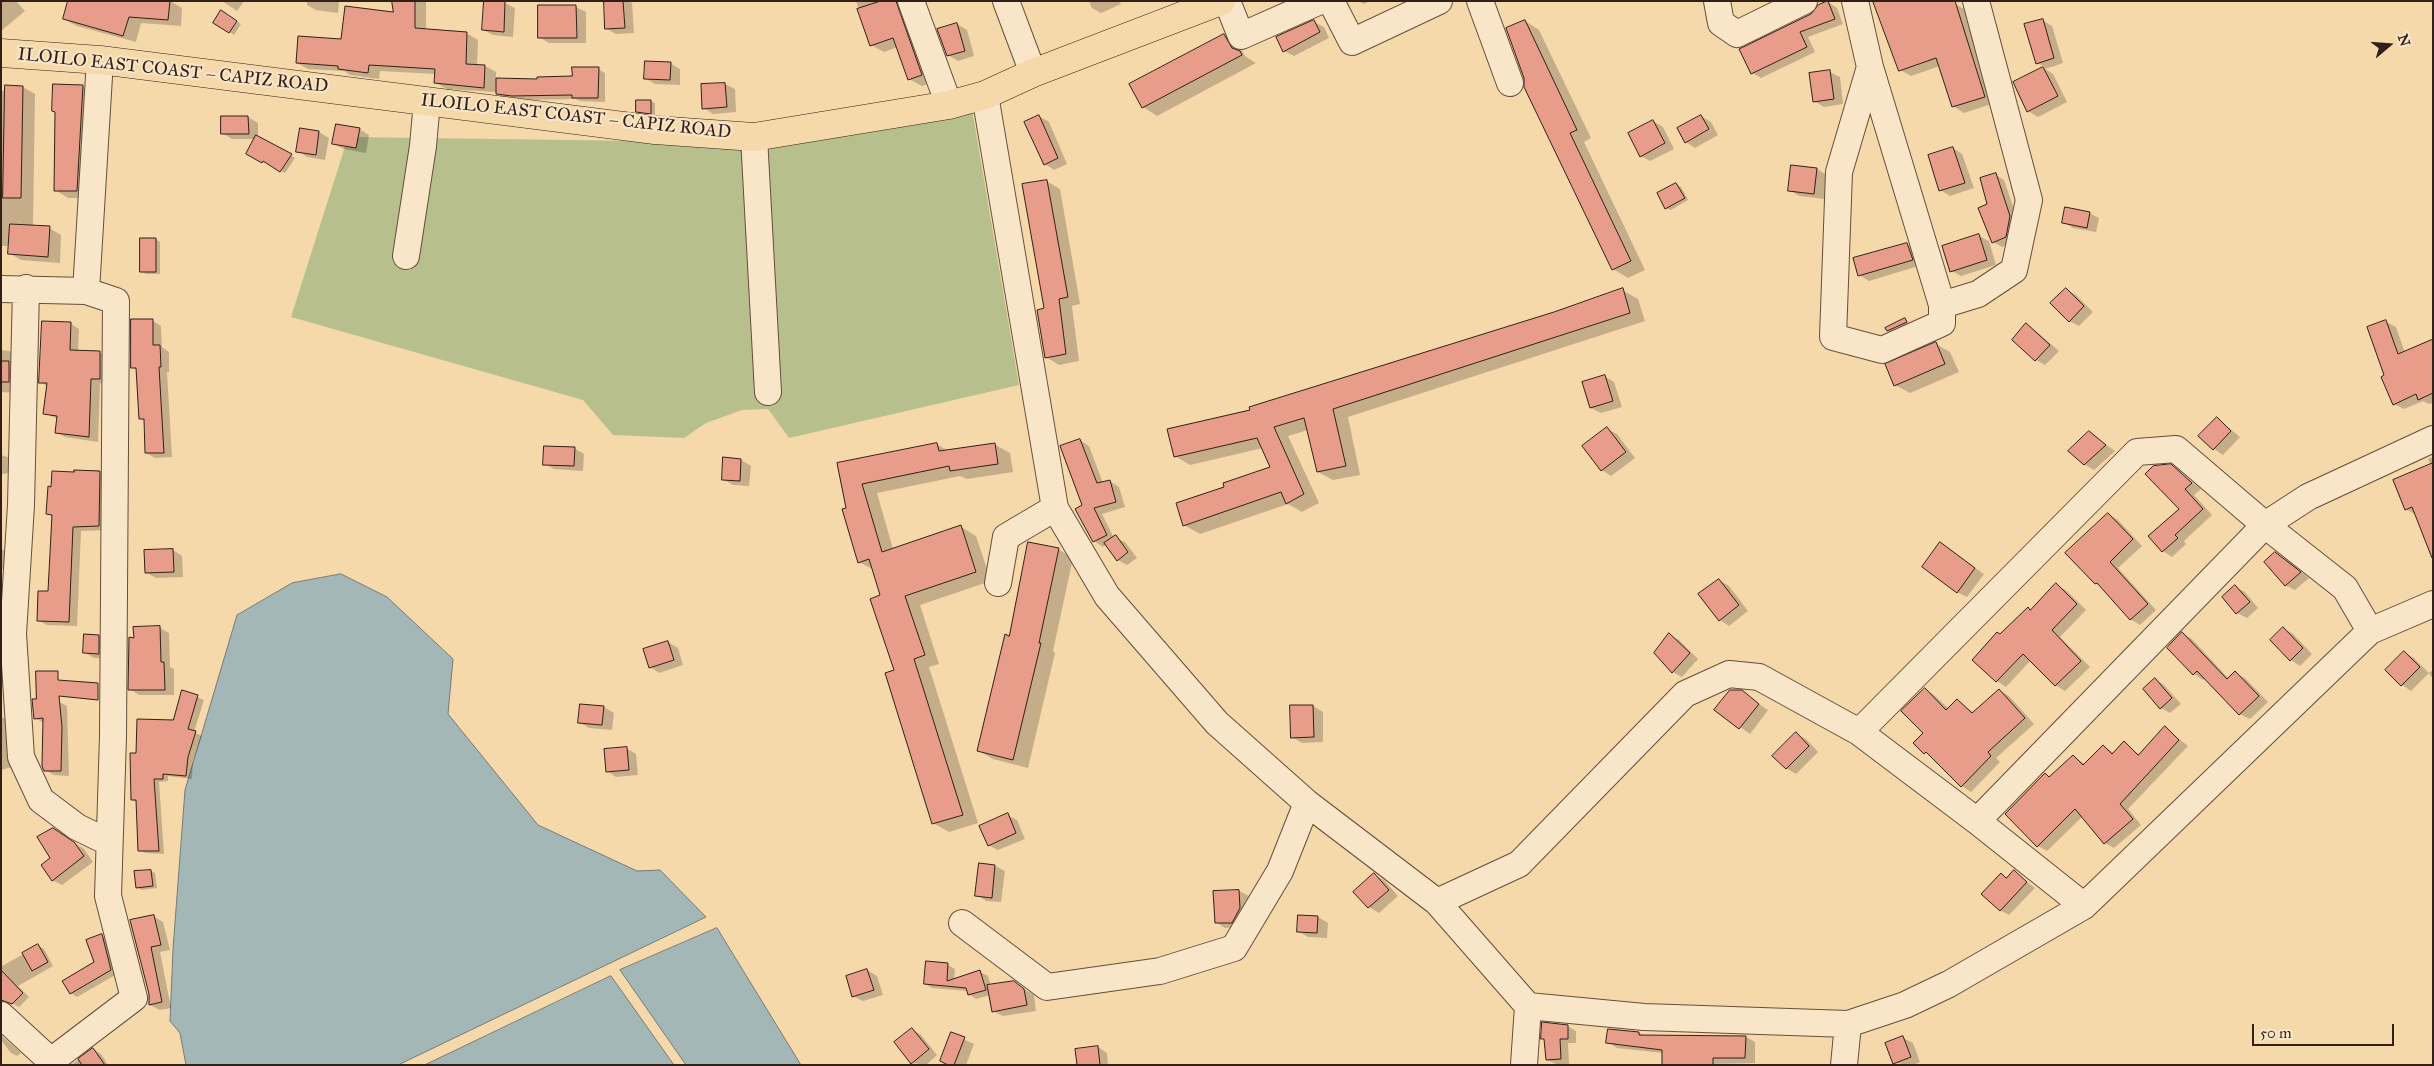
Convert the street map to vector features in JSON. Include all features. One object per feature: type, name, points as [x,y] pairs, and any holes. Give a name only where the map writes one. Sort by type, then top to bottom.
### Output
[{"type":"main road","name":"ILOILO EAST COAST – CAPIZ ROAD","points":[[1,53],[100,60],[655,130],[754,137],[949,105],[985,95],[1033,73],[1221,1]]},
{"type":"street","points":[[911,1],[949,105]]},
{"type":"street","points":[[1006,1],[1033,73]]},
{"type":"street","points":[[1227,1],[1242,36],[1320,1]]},
{"type":"street","points":[[1331,1],[1352,42],[1439,1]]},
{"type":"street","points":[[1480,1],[1510,83]]},
{"type":"street","points":[[1717,1],[1721,23],[1737,34],[1804,1]]},
{"type":"street","points":[[1855,1],[1870,67],[1942,305],[1942,323],[1882,350],[1833,337],[1839,172],[1870,67]]},
{"type":"street","points":[[1942,305],[1978,294],[2014,270],[2029,200],[1976,1]]},
{"type":"street","points":[[86,291],[100,60]]},
{"type":"street","points":[[985,95],[1055,508],[1107,596],[1217,723],[1307,803],[1438,902],[1528,1006],[1644,1017],[1848,1024],[1904,1006],[1949,984],[2084,906],[2370,632],[2433,604]]},
{"type":"street","points":[[406,256],[423,146],[426,101]]},
{"type":"street","points":[[754,137],[768,392]]},
{"type":"street","points":[[1,1014],[51,1061],[134,998],[108,896],[108,842],[113,736],[116,301],[86,291],[14,288],[21,505],[7,634],[20,757],[42,800],[77,827],[108,842]]},
{"type":"street","points":[[1977,821],[2265,525],[2308,498],[2433,440]]},
{"type":"street","points":[[1859,732],[2137,452],[2176,449],[2265,525],[2345,588],[2370,632]]},
{"type":"street","points":[[998,583],[1006,537],[1055,508]]},
{"type":"street","points":[[1438,902],[1519,864],[1685,694],[1729,674],[1759,677],[1859,732],[1977,821],[2084,906]]},
{"type":"street","points":[[962,922],[1047,987],[1160,971],[1234,948],[1280,871],[1307,803]]},
{"type":"street","points":[[1524,1065],[1528,1006]]},
{"type":"street","points":[[1844,1065],[1848,1024]]},
{"type":"green space","points":[[972,109],[1019,385],[789,438],[768,409],[742,410],[706,423],[684,438],[613,435],[583,400],[291,317],[348,137],[642,141]]},
{"type":"shaded area","points":[[341,574],[387,597],[453,659],[448,714],[538,825],[637,871],[660,870],[706,917],[398,1065],[186,1065],[180,1033],[170,1021],[173,949],[185,790],[237,615],[292,583]]},
{"type":"shaded area","points":[[717,928],[801,1065],[686,1065],[620,970]]},
{"type":"shaded area","points":[[611,976],[674,1065],[425,1065]]},
{"type":"building","points":[[68,1],[170,1],[168,20],[129,17],[123,36],[63,19]]},
{"type":"building","points":[[392,1],[415,1],[415,28],[467,32],[466,64],[485,65],[484,88],[434,83],[435,69],[369,65],[368,73],[338,69],[338,66],[296,63],[298,36],[341,39],[345,6],[393,12]]},
{"type":"building","points":[[484,1],[505,1],[504,32],[482,30]]},
{"type":"building","points":[[604,1],[623,1],[625,28],[605,29]]},
{"type":"building","points":[[881,1],[896,1],[922,75],[908,80],[893,38],[870,46],[857,9]]},
{"type":"building","points":[[1828,1],[1835,19],[1800,32],[1807,47],[1751,74],[1739,49],[1811,14],[1818,5]]},
{"type":"building","points":[[1873,1],[1955,1],[1985,97],[1952,107],[1936,58],[1899,71]]},
{"type":"building","points":[[538,5],[576,5],[577,38],[538,38]]},
{"type":"building","points":[[221,10],[237,21],[229,33],[213,23]]},
{"type":"building","points":[[2043,19],[2054,58],[2036,64],[2024,24]]},
{"type":"building","points":[[1314,20],[1320,32],[1283,52],[1276,37]]},
{"type":"building","points":[[1525,20],[1577,130],[1570,133],[1631,261],[1612,270],[1524,87],[1524,78],[1506,28]]},
{"type":"building","points":[[957,23],[965,51],[947,56],[937,29]]},
{"type":"building","points":[[1224,34],[1232,48],[1240,51],[1242,55],[1142,108],[1129,84]]},
{"type":"building","points":[[645,61],[671,62],[670,80],[644,79]]},
{"type":"building","points":[[572,67],[599,67],[598,98],[572,98],[572,95],[512,96],[496,94],[496,78],[537,79],[537,77],[572,76]]},
{"type":"building","points":[[2043,67],[2058,96],[2027,112],[2013,82]]},
{"type":"building","points":[[1830,70],[1834,99],[1813,102],[1809,73]]},
{"type":"building","points":[[725,83],[727,107],[702,109],[701,84]]},
{"type":"building","points":[[53,84],[83,85],[77,191],[54,191],[55,112],[52,111]]},
{"type":"building","points":[[5,85],[23,86],[21,198],[3,198]]},
{"type":"building","points":[[636,100],[651,100],[651,114],[636,112]]},
{"type":"building","points":[[1039,115],[1058,158],[1044,165],[1024,122]]},
{"type":"building","points":[[1701,115],[1709,129],[1685,143],[1677,128]]},
{"type":"building","points":[[221,116],[248,116],[249,134],[221,134]]},
{"type":"building","points":[[1653,120],[1665,143],[1640,157],[1628,133]]},
{"type":"building","points":[[336,124],[360,128],[356,148],[332,144]]},
{"type":"building","points":[[300,128],[319,131],[316,155],[296,152]]},
{"type":"building","points":[[256,135],[292,154],[280,172],[263,161],[262,163],[246,154]]},
{"type":"building","points":[[1953,147],[1965,183],[1939,191],[1928,155]]},
{"type":"building","points":[[1791,165],[1817,168],[1814,194],[1788,191]]},
{"type":"building","points":[[1996,173],[2010,216],[2006,237],[1992,243],[1978,208],[1987,204],[1980,178]]},
{"type":"building","points":[[1047,180],[1068,297],[1059,299],[1066,354],[1045,358],[1037,310],[1044,308],[1022,184]]},
{"type":"building","points":[[1676,183],[1685,198],[1665,209],[1657,193]]},
{"type":"building","points":[[2065,207],[2090,212],[2087,228],[2062,223]]},
{"type":"building","points":[[10,224],[50,226],[48,257],[8,254]]},
{"type":"building","points":[[1979,234],[1987,260],[1950,272],[1942,246]]},
{"type":"building","points":[[140,238],[156,238],[156,272],[140,272]]},
{"type":"building","points":[[1907,243],[1913,260],[1858,276],[1853,258]]},
{"type":"building","points":[[1623,288],[1630,313],[1333,409],[1346,466],[1317,472],[1304,418],[1274,427],[1304,494],[1286,504],[1281,492],[1183,526],[1176,503],[1224,487],[1223,483],[1270,467],[1257,438],[1174,457],[1167,429],[1250,410],[1249,407],[1554,312]]},
{"type":"building","points":[[2066,288],[2084,306],[2069,322],[2050,303]]},
{"type":"building","points":[[1905,318],[1907,322],[1887,331],[1885,328]]},
{"type":"building","points":[[131,319],[153,319],[153,345],[160,345],[161,367],[159,367],[164,453],[145,453],[144,419],[139,419],[136,368],[131,368]]},
{"type":"building","points":[[2386,320],[2398,354],[2433,339],[2433,393],[2418,400],[2416,394],[2393,405],[2381,377],[2384,375],[2367,327]]},
{"type":"building","points":[[42,321],[71,322],[70,350],[100,351],[100,379],[91,379],[89,437],[55,433],[57,416],[43,414],[47,383],[39,383]]},
{"type":"building","points":[[2026,323],[2050,345],[2035,361],[2012,340]]},
{"type":"building","points":[[1936,342],[1945,364],[1894,386],[1885,364]]},
{"type":"building","points":[[1,361],[9,361],[9,382],[1,382]]},
{"type":"building","points":[[1605,375],[1613,401],[1590,408],[1582,382]]},
{"type":"building","points":[[2217,417],[2231,431],[2213,450],[2198,436]]},
{"type":"building","points":[[1607,427],[1626,452],[1601,471],[1582,446]]},
{"type":"building","points":[[2089,431],[2106,445],[2084,465],[2068,451]]},
{"type":"building","points":[[1080,439],[1097,483],[1110,480],[1116,502],[1094,508],[1107,535],[1093,542],[1075,509],[1082,505],[1060,446]]},
{"type":"building","points":[[937,443],[939,451],[995,443],[998,464],[950,471],[949,466],[862,484],[882,552],[961,525],[976,572],[905,596],[925,655],[914,659],[963,815],[932,824],[885,673],[894,670],[870,599],[880,595],[869,559],[858,563],[842,509],[846,508],[837,463]]},
{"type":"building","points":[[544,446],[575,447],[574,466],[543,465]]},
{"type":"building","points":[[723,457],[741,459],[740,481],[722,480]]},
{"type":"building","points":[[2433,463],[2432,558],[2412,507],[2405,510],[2393,480]]},
{"type":"building","points":[[2171,464],[2192,483],[2185,489],[2203,509],[2175,535],[2178,538],[2162,552],[2148,536],[2179,509],[2145,474],[2153,466]]},
{"type":"building","points":[[74,470],[100,471],[99,526],[73,527],[69,622],[37,621],[38,591],[48,591],[52,515],[46,514],[48,486],[51,487],[52,471],[74,472]]},
{"type":"building","points":[[2108,513],[2133,539],[2110,562],[2148,604],[2130,620],[2097,583],[2095,584],[2065,553]]},
{"type":"building","points":[[1116,535],[1128,552],[1117,561],[1104,543]]},
{"type":"building","points":[[1028,542],[1059,548],[1039,643],[1041,643],[1013,760],[977,751],[1005,634],[1009,636]]},
{"type":"building","points":[[1940,542],[1975,568],[1957,593],[1922,567]]},
{"type":"building","points":[[173,549],[174,572],[145,573],[144,550]]},
{"type":"building","points":[[2275,552],[2301,572],[2285,586],[2264,562]]},
{"type":"building","points":[[1719,579],[1739,605],[1719,621],[1698,594]]},
{"type":"building","points":[[2056,583],[2077,604],[2052,630],[2081,661],[2055,686],[2023,654],[1996,682],[1972,660],[1997,632],[2000,634],[2028,607],[2030,610]]},
{"type":"building","points":[[2235,585],[2250,602],[2236,614],[2222,597]]},
{"type":"building","points":[[160,626],[161,662],[164,662],[165,690],[128,690],[129,637],[134,638],[133,627]]},
{"type":"building","points":[[2283,627],[2303,648],[2290,661],[2270,640]]},
{"type":"building","points":[[2182,632],[2227,679],[2235,671],[2259,696],[2239,715],[2197,671],[2193,675],[2167,648]]},
{"type":"building","points":[[1669,633],[1690,653],[1672,673],[1654,653]]},
{"type":"building","points":[[84,634],[99,635],[99,654],[83,653]]},
{"type":"building","points":[[668,641],[674,660],[649,668],[643,649]]},
{"type":"building","points":[[2404,651],[2420,667],[2401,686],[2385,670]]},
{"type":"building","points":[[36,671],[58,671],[58,680],[98,683],[98,700],[59,696],[62,727],[61,771],[44,771],[42,766],[43,718],[34,719],[32,699],[36,699]]},
{"type":"building","points":[[2155,678],[2172,698],[2160,709],[2143,689]]},
{"type":"building","points":[[1925,688],[1946,710],[1957,699],[1972,713],[1999,689],[2025,718],[1988,752],[1991,756],[1961,787],[1926,752],[1924,754],[1913,743],[1923,733],[1901,711]]},
{"type":"building","points":[[182,690],[198,695],[188,729],[196,731],[188,757],[186,776],[163,774],[163,779],[154,779],[159,851],[138,851],[136,800],[131,800],[130,753],[136,753],[137,719],[173,720]]},
{"type":"building","points":[[1730,690],[1742,690],[1759,704],[1739,729],[1714,710]]},
{"type":"building","points":[[580,704],[604,706],[602,725],[578,723]]},
{"type":"building","points":[[1290,705],[1313,705],[1314,737],[1291,738]]},
{"type":"building","points":[[2165,726],[2179,740],[2120,804],[2133,819],[2104,844],[2075,809],[2037,847],[2005,814],[2045,773],[2049,777],[2073,755],[2083,765],[2103,745],[2112,754],[2124,741],[2138,755]]},
{"type":"building","points":[[1796,732],[1809,746],[1786,769],[1772,756]]},
{"type":"building","points":[[627,747],[629,770],[606,772],[604,749]]},
{"type":"building","points":[[1008,813],[1016,833],[988,846],[979,826]]},
{"type":"building","points":[[53,828],[74,842],[84,856],[52,881],[41,865],[50,858],[37,837]]},
{"type":"building","points":[[979,863],[995,865],[992,898],[975,896]]},
{"type":"building","points":[[151,870],[153,886],[136,888],[134,871]]},
{"type":"building","points":[[2014,870],[2027,882],[2000,911],[1981,894],[2001,873],[2006,878]]},
{"type":"building","points":[[1374,873],[1389,890],[1368,908],[1353,892]]},
{"type":"building","points":[[1239,890],[1240,908],[1232,923],[1215,923],[1213,891]]},
{"type":"building","points":[[154,915],[161,945],[151,947],[162,1002],[149,1005],[149,994],[130,920]]},
{"type":"building","points":[[1298,915],[1318,916],[1317,933],[1297,932]]},
{"type":"building","points":[[102,934],[111,970],[70,994],[62,981],[94,962],[86,940]]},
{"type":"building","points":[[38,944],[48,962],[32,971],[22,953]]},
{"type":"building","points":[[926,961],[948,963],[947,981],[980,970],[986,990],[968,995],[966,988],[924,984]]},
{"type":"building","points":[[867,969],[874,990],[852,997],[846,976]]},
{"type":"building","points":[[1,970],[23,993],[12,1004],[1,1000]]},
{"type":"building","points":[[1014,981],[1024,989],[1027,1005],[992,1012],[987,985]]},
{"type":"building","points":[[1542,1022],[1568,1025],[1568,1039],[1560,1039],[1561,1059],[1546,1060],[1544,1039],[1541,1039]]},
{"type":"building","points":[[912,1028],[929,1049],[911,1064],[894,1042]]},
{"type":"building","points":[[1608,1029],[1639,1032],[1639,1035],[1746,1036],[1745,1058],[1713,1058],[1713,1065],[1662,1065],[1662,1050],[1606,1043]]},
{"type":"building","points":[[951,1032],[965,1037],[954,1065],[948,1065],[940,1061]]},
{"type":"building","points":[[1903,1036],[1911,1057],[1893,1064],[1885,1043]]},
{"type":"building","points":[[1098,1046],[1100,1065],[1077,1065],[1075,1049]]},
{"type":"building","points":[[93,1048],[105,1065],[82,1065],[78,1059]]}]
